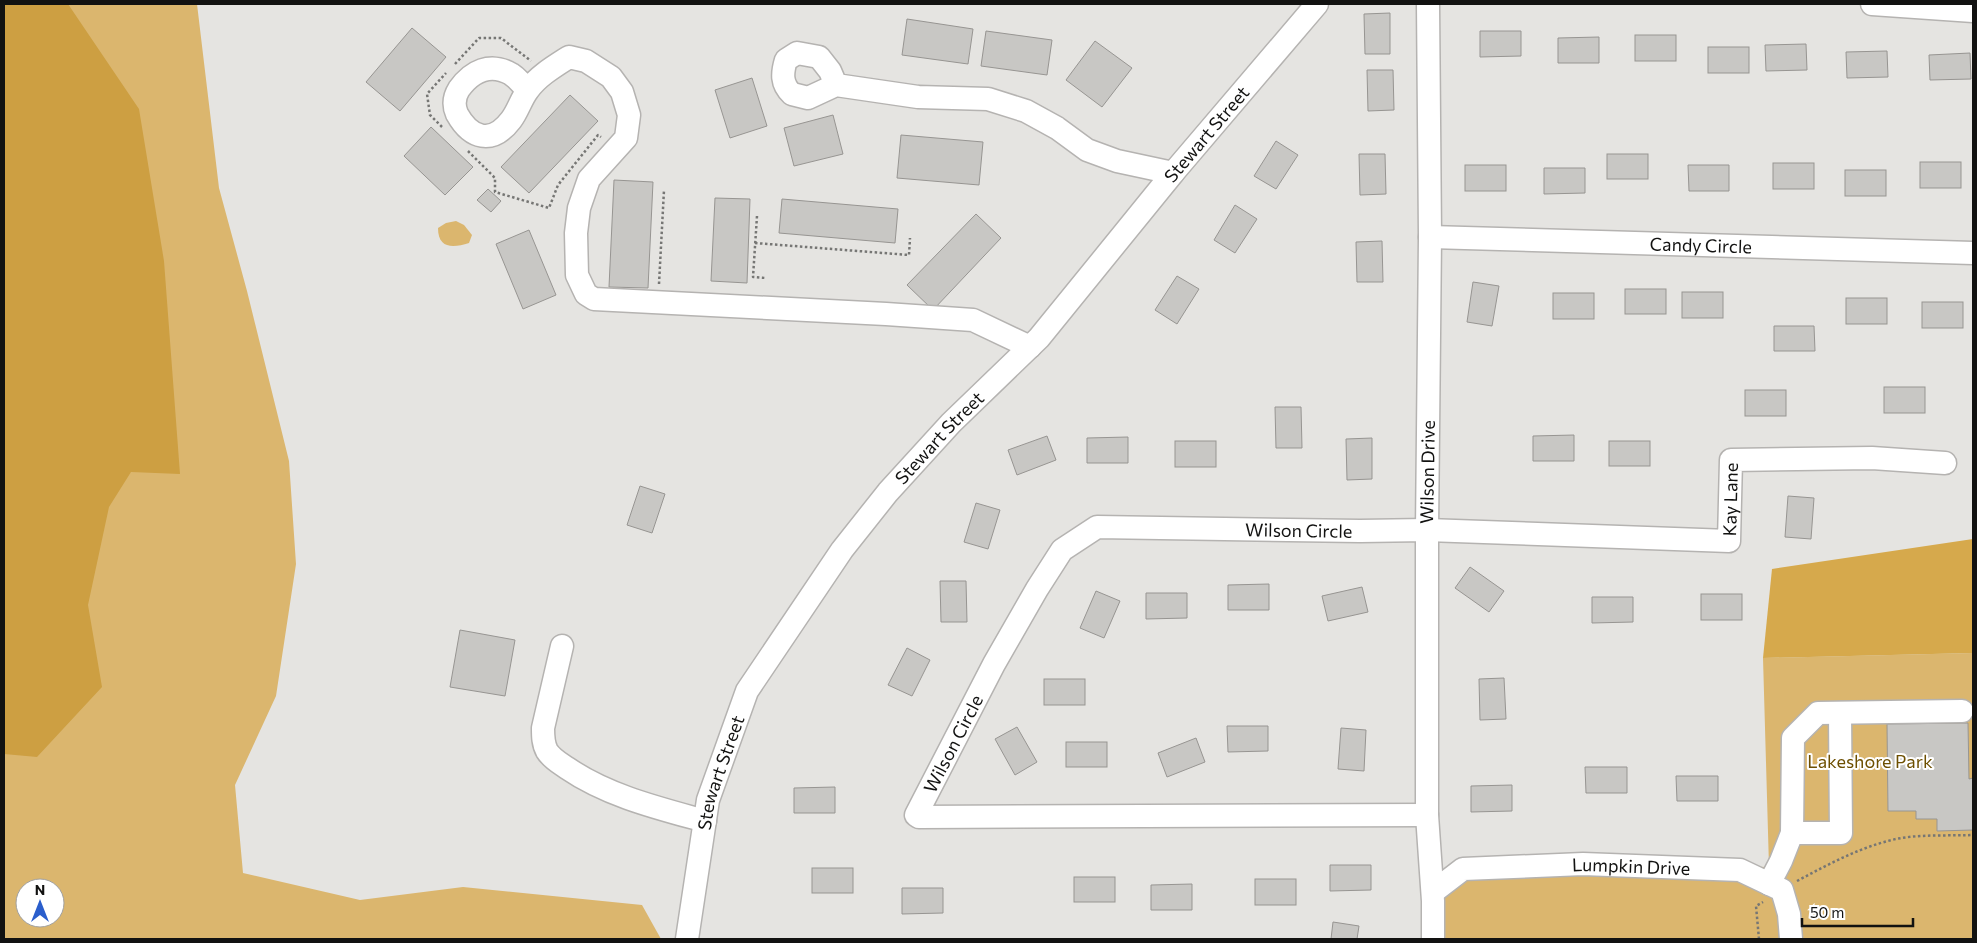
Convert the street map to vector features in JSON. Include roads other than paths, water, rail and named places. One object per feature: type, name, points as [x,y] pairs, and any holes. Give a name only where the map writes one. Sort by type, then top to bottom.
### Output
[{"type":"street","name":"Stewart Street","points":[[687,939],[708,800],[747,690],[842,550],[888,492],[951,423],[1039,338],[1173,173],[1317,4]]},
{"type":"street","name":"Wilson Drive","points":[[1428,4],[1430,237],[1426,530],[1427,815],[1433,939]]},
{"type":"street","points":[[1872,4],[1973,11]]},
{"type":"street","points":[[836,85],[830,70],[819,57],[797,53],[786,60],[782,73],[783,82],[788,91],[797,96],[808,98],[836,85],[918,96],[988,98],[1026,111],[1057,128],[1087,150],[1117,161],[1173,173]]},
{"type":"street","points":[[528,91],[550,69],[569,57],[586,61],[611,77],[622,92],[629,115],[626,138],[589,179],[579,208],[576,233],[577,275],[586,294],[594,299],[973,320],[1030,347]]},
{"type":"street","name":"Candy Circle","points":[[1430,237],[1973,253]]},
{"type":"street","name":"Kay Lane","points":[[1426,530],[1729,540],[1731,460],[1872,458],[1945,464]]},
{"type":"street","name":"Wilson Circle","points":[[1426,530],[1360,531],[1097,527],[1062,550],[1037,589],[994,664],[916,815],[919,817],[1427,815]]},
{"type":"street","points":[[562,646],[543,728],[543,741],[546,750],[554,759],[580,777],[609,791],[705,821]]},
{"type":"street","points":[[1791,939],[1789,914],[1776,887],[1781,861],[1792,833],[1793,738],[1818,713],[1962,711]]},
{"type":"street","points":[[1792,833],[1841,833],[1840,713]]},
{"type":"street","name":"Lumpkin Drive","points":[[1432,892],[1464,869],[1583,864],[1740,870],[1776,887]]},
{"type":"park label","name":"Lakeshore Park","points":[[1870,761]]}]
